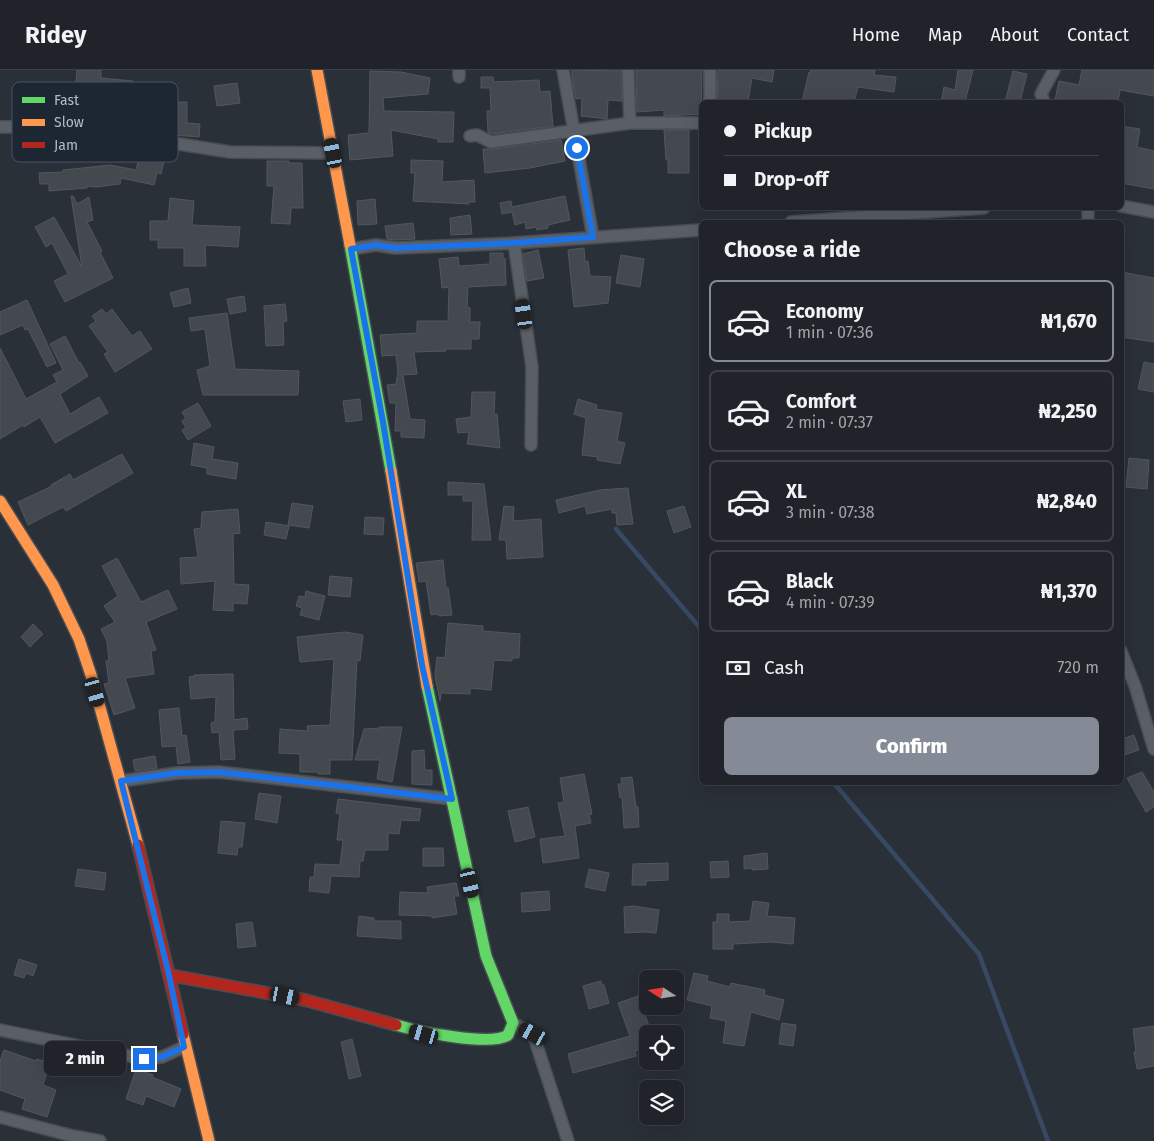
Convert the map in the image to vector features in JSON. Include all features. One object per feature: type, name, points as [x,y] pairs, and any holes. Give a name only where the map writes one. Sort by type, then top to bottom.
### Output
[{"type":"street","points":[[169,975],[305,1000],[424,1034],[496,1040],[506,1038],[511,1033],[513,1023],[486,956],[422,665],[383,422],[317,70]]},
{"type":"street","points":[[563,70],[593,237]]},
{"type":"street","points":[[628,70],[630,123]]},
{"type":"street","points":[[710,70],[710,100]]},
{"type":"street","points":[[1043,100],[1041,94],[1054,70]]},
{"type":"street","points":[[470,136],[477,135],[491,142],[630,123],[699,123]]},
{"type":"street","points":[[178,144],[230,152],[333,153]]},
{"type":"street","points":[[1124,207],[1154,212]]},
{"type":"street","points":[[847,220],[961,210]]},
{"type":"street","points":[[351,249],[376,245],[395,248],[514,243],[699,230]]},
{"type":"street","points":[[514,243],[532,367],[530,445]]},
{"type":"street","points":[[0,501],[51,581],[79,639],[121,781],[169,975],[184,1047],[209,1141]]},
{"type":"street","points":[[1124,658],[1135,686],[1154,749]]},
{"type":"street","points":[[121,781],[177,773],[219,772],[452,799]]},
{"type":"street","points":[[513,1023],[533,1034],[568,1141]]},
{"type":"street","points":[[0,1030],[144,1059],[162,1057],[184,1047]]},
{"type":"street","points":[[0,1117],[100,1141]]},
{"type":"building","points":[[77,70],[101,70],[101,78],[133,81],[133,82],[76,82]]},
{"type":"building","points":[[572,70],[621,71],[622,101],[608,100],[607,119],[581,116],[582,98],[576,99]]},
{"type":"building","points":[[636,70],[702,70],[699,114],[664,116],[664,110],[637,112]]},
{"type":"building","points":[[718,70],[774,70],[772,82],[752,78],[748,100],[717,100]]},
{"type":"building","points":[[811,70],[875,70],[874,75],[896,77],[894,92],[858,87],[855,100],[802,100]]},
{"type":"building","points":[[958,70],[973,70],[966,100],[941,100],[944,87],[955,90]]},
{"type":"building","points":[[1082,70],[1154,70],[1154,96],[1120,90],[1118,100],[1055,100],[1059,81],[1079,85]]},
{"type":"building","points":[[370,71],[401,72],[430,78],[428,94],[383,98],[384,111],[454,112],[453,142],[438,142],[438,139],[391,130],[393,156],[350,160],[348,135],[369,133]]},
{"type":"building","points":[[1013,71],[1027,74],[1020,100],[1006,100]]},
{"type":"building","points":[[481,77],[493,77],[494,82],[539,80],[540,92],[550,91],[553,126],[492,134],[488,132],[487,111],[491,111],[490,88],[481,88]]},
{"type":"building","points":[[237,83],[240,103],[217,106],[214,86]]},
{"type":"building","points":[[178,102],[187,102],[187,123],[200,124],[199,137],[178,135]]},
{"type":"building","points":[[1124,126],[1140,129],[1137,147],[1154,151],[1154,189],[1124,184]]},
{"type":"building","points":[[664,130],[689,130],[689,173],[668,173]]},
{"type":"building","points":[[561,140],[565,161],[530,168],[485,173],[483,149]]},
{"type":"building","points":[[411,160],[443,161],[442,182],[474,180],[475,202],[469,202],[469,204],[413,201],[415,173],[411,173]]},
{"type":"building","points":[[267,161],[302,163],[303,208],[291,208],[290,224],[271,223],[274,186],[267,186]]},
{"type":"building","points":[[138,162],[164,162],[161,174],[157,173],[154,185],[121,178],[120,184],[49,191],[49,184],[40,184],[39,173],[63,172],[63,170],[110,165],[136,170]]},
{"type":"building","points":[[71,196],[73,196],[77,204],[89,197],[93,220],[87,222],[113,278],[65,302],[54,281],[68,274],[52,243],[46,247],[35,227],[54,217],[82,267]]},
{"type":"building","points":[[565,196],[570,220],[548,225],[548,228],[537,230],[536,227],[526,229],[525,222],[515,225],[512,212],[502,214],[500,203],[511,201],[512,207]]},
{"type":"building","points":[[170,198],[194,201],[192,225],[240,227],[238,247],[205,245],[206,266],[184,266],[184,248],[158,248],[158,240],[150,240],[150,221],[168,221]]},
{"type":"building","points":[[375,199],[377,224],[358,225],[357,201]]},
{"type":"building","points":[[470,215],[472,234],[451,235],[450,218]]},
{"type":"building","points":[[413,223],[415,239],[387,239],[385,226]]},
{"type":"building","points":[[584,248],[585,262],[588,261],[590,276],[611,277],[608,303],[574,307],[568,250]]},
{"type":"building","points":[[538,250],[544,278],[527,281],[523,254]]},
{"type":"building","points":[[490,253],[503,253],[503,259],[505,258],[506,285],[468,287],[467,307],[470,308],[470,322],[480,322],[479,339],[471,339],[471,349],[414,352],[417,374],[403,375],[410,419],[425,420],[424,438],[401,437],[401,431],[395,431],[396,403],[390,403],[387,385],[396,384],[398,371],[396,355],[382,356],[380,335],[417,333],[417,321],[448,321],[449,287],[442,288],[439,259],[458,257],[459,266],[490,264]]},
{"type":"building","points":[[621,255],[644,259],[640,287],[616,283]]},
{"type":"building","points":[[1124,273],[1154,278],[1154,342],[1124,337]]},
{"type":"building","points":[[188,288],[191,303],[174,307],[170,293]]},
{"type":"building","points":[[244,296],[246,311],[230,314],[227,299]]},
{"type":"building","points":[[27,300],[56,363],[47,367],[28,329],[25,330],[23,325],[0,335],[0,312]]},
{"type":"building","points":[[285,304],[287,321],[283,322],[284,345],[266,346],[264,306]]},
{"type":"building","points":[[102,309],[106,314],[112,309],[132,336],[140,331],[152,349],[115,372],[104,354],[108,352],[89,326],[96,321],[92,316]]},
{"type":"building","points":[[227,313],[235,369],[299,371],[298,395],[203,395],[197,370],[210,366],[205,329],[191,331],[189,318]]},
{"type":"building","points":[[65,336],[88,376],[60,394],[70,414],[99,397],[108,413],[55,443],[40,417],[0,439],[0,348],[26,399],[57,382],[53,375],[63,370],[50,344]]},
{"type":"building","points":[[1144,362],[1154,364],[1154,392],[1138,389]]},
{"type":"building","points":[[472,392],[495,392],[494,415],[497,414],[500,448],[467,444],[469,432],[458,433],[456,419],[471,417]]},
{"type":"building","points":[[360,399],[362,420],[346,422],[343,401]]},
{"type":"building","points":[[578,399],[597,405],[596,409],[622,413],[617,441],[625,443],[620,464],[597,460],[598,457],[582,455],[586,418],[574,414]]},
{"type":"building","points":[[198,403],[211,426],[188,440],[182,430],[186,428],[182,421],[186,419],[182,412]]},
{"type":"building","points":[[194,443],[214,447],[212,459],[238,463],[236,479],[207,474],[207,468],[191,465]]},
{"type":"building","points":[[122,454],[133,473],[66,511],[63,507],[28,525],[18,502],[52,486],[70,474],[73,480]]},
{"type":"building","points":[[1129,458],[1149,460],[1147,489],[1126,487]]},
{"type":"building","points":[[448,482],[484,484],[491,540],[472,540],[473,501],[463,501],[463,495],[448,495]]},
{"type":"building","points":[[628,488],[633,524],[617,525],[616,513],[612,513],[612,509],[587,514],[585,506],[559,513],[556,500],[600,490]]},
{"type":"building","points":[[292,503],[313,506],[309,528],[288,525]]},
{"type":"building","points":[[504,506],[514,507],[513,521],[541,519],[543,557],[507,559],[506,540],[499,540]]},
{"type":"building","points":[[684,506],[691,527],[674,533],[667,511]]},
{"type":"building","points":[[238,509],[240,533],[233,534],[234,584],[249,585],[247,604],[233,603],[233,611],[213,610],[215,581],[181,584],[180,558],[198,557],[194,529],[201,528],[202,512]]},
{"type":"building","points":[[365,517],[384,518],[383,535],[364,534]]},
{"type":"building","points":[[266,522],[289,526],[286,539],[264,535]]},
{"type":"building","points":[[117,558],[141,602],[168,590],[177,609],[146,622],[156,650],[151,651],[154,674],[125,678],[135,708],[114,715],[104,684],[109,683],[106,661],[109,661],[107,641],[101,629],[115,622],[104,606],[118,596],[102,566]]},
{"type":"building","points":[[443,560],[446,588],[448,588],[452,615],[431,615],[426,581],[419,582],[416,563]]},
{"type":"building","points":[[330,576],[352,578],[350,597],[328,595]]},
{"type":"building","points":[[306,591],[325,596],[319,620],[300,615],[302,608],[296,606],[299,596],[305,597]]},
{"type":"building","points":[[448,623],[483,626],[483,631],[520,634],[519,658],[512,658],[512,661],[494,660],[491,690],[470,688],[470,694],[441,693],[440,701],[435,676],[437,657],[445,658]]},
{"type":"building","points":[[33,624],[43,634],[30,647],[21,637]]},
{"type":"building","points":[[345,632],[363,635],[360,661],[357,660],[352,760],[330,760],[330,774],[300,772],[300,754],[279,753],[280,729],[308,731],[307,726],[330,725],[334,659],[300,662],[297,637]]},
{"type":"building","points":[[233,674],[234,720],[247,718],[248,729],[233,730],[235,759],[221,760],[219,732],[212,733],[211,723],[215,722],[216,697],[191,699],[189,677],[194,675]]},
{"type":"building","points":[[179,708],[182,736],[186,735],[190,762],[178,764],[176,746],[162,747],[159,710]]},
{"type":"building","points":[[402,727],[392,782],[377,779],[380,760],[355,760],[364,729]]},
{"type":"building","points":[[1134,735],[1139,750],[1124,755],[1124,738]]},
{"type":"building","points":[[424,750],[425,770],[432,770],[432,785],[412,784],[412,751]]},
{"type":"building","points":[[155,756],[157,768],[135,771],[133,760]]},
{"type":"building","points":[[1142,772],[1154,792],[1154,807],[1146,812],[1127,778]]},
{"type":"building","points":[[584,774],[592,814],[589,815],[591,823],[575,826],[579,858],[543,863],[540,839],[565,836],[558,803],[564,802],[560,778]]},
{"type":"building","points":[[632,777],[636,807],[638,807],[639,827],[624,828],[622,797],[620,798],[618,784],[622,784],[621,778]]},
{"type":"building","points":[[259,793],[281,796],[277,823],[255,819]]},
{"type":"building","points":[[338,799],[421,809],[419,821],[401,820],[399,834],[388,833],[388,850],[365,850],[363,861],[360,861],[359,877],[331,876],[329,893],[309,891],[310,877],[314,877],[315,864],[340,865],[343,840],[337,840],[340,814],[336,813]]},
{"type":"building","points":[[528,807],[535,837],[515,842],[508,811]]},
{"type":"building","points":[[221,821],[245,823],[242,847],[238,847],[237,855],[218,853]]},
{"type":"building","points":[[423,848],[443,848],[444,866],[423,866]]},
{"type":"building","points":[[767,853],[768,869],[744,869],[744,856]]},
{"type":"building","points":[[728,861],[729,877],[711,878],[710,862]]},
{"type":"building","points":[[668,863],[668,880],[646,881],[646,885],[632,885],[633,864]]},
{"type":"building","points":[[78,869],[106,873],[104,890],[75,886]]},
{"type":"building","points":[[589,869],[609,873],[605,891],[585,887]]},
{"type":"building","points":[[456,883],[459,896],[454,896],[457,914],[432,918],[432,916],[399,915],[400,892],[428,893],[427,887]]},
{"type":"building","points":[[549,891],[550,910],[522,912],[521,893]]},
{"type":"building","points":[[753,901],[769,903],[767,916],[795,918],[793,944],[771,942],[733,944],[733,949],[713,949],[713,922],[717,922],[717,914],[729,914],[729,922],[750,921]]},
{"type":"building","points":[[634,906],[659,910],[656,933],[625,933],[624,907]]},
{"type":"building","points":[[359,916],[374,918],[374,921],[401,921],[401,939],[357,936]]},
{"type":"building","points":[[252,922],[256,946],[238,948],[236,924]]},
{"type":"building","points":[[19,959],[37,965],[33,976],[26,973],[24,978],[14,975]]},
{"type":"building","points":[[694,973],[708,976],[707,981],[730,987],[731,983],[765,990],[764,995],[784,1000],[779,1020],[751,1012],[744,1046],[723,1043],[726,1021],[710,1018],[712,1006],[687,1000]]},
{"type":"building","points":[[601,981],[609,1003],[589,1009],[583,986]]},
{"type":"building","points":[[638,996],[639,1015],[645,1015],[649,1025],[639,1025],[639,1050],[635,1051],[636,1056],[573,1073],[568,1054],[630,1036],[618,1003]]},
{"type":"building","points":[[782,1023],[796,1025],[793,1046],[779,1044]]},
{"type":"building","points":[[1154,1026],[1154,1066],[1137,1069],[1133,1029]]},
{"type":"building","points":[[352,1039],[361,1076],[349,1079],[341,1042]]},
{"type":"building","points":[[4,1050],[36,1061],[37,1059],[50,1063],[43,1085],[56,1090],[47,1117],[22,1109],[25,1099],[0,1090],[0,1061]]},
{"type":"building","points":[[136,1069],[181,1089],[174,1107],[146,1096],[143,1105],[126,1099]]},
{"type":"waterway","points":[[616,529],[699,627]]},
{"type":"waterway","points":[[836,785],[979,954],[1048,1141]]},
{"type":"traffic: fast","points":[[350,245],[391,471]]},
{"type":"traffic: fast","points":[[396,1025],[454,1037],[486,1039],[508,1035],[513,1023],[486,956],[427,686]]},
{"type":"traffic: slow","points":[[317,70],[350,245]]},
{"type":"traffic: slow","points":[[391,471],[427,686]]},
{"type":"traffic: slow","points":[[0,501],[53,585],[79,639],[91,675],[138,845]]},
{"type":"traffic: slow","points":[[183,1034],[209,1141]]},
{"type":"traffic: jam","points":[[138,845],[183,1034]]},
{"type":"traffic: jam","points":[[169,975],[305,1000],[396,1025]]},
{"type":"route","points":[[144,1059],[162,1057],[184,1047],[169,975],[121,781],[177,773],[219,772],[452,799],[422,665],[383,422],[351,249],[376,245],[395,248],[514,243],[593,237],[577,148]]}]
